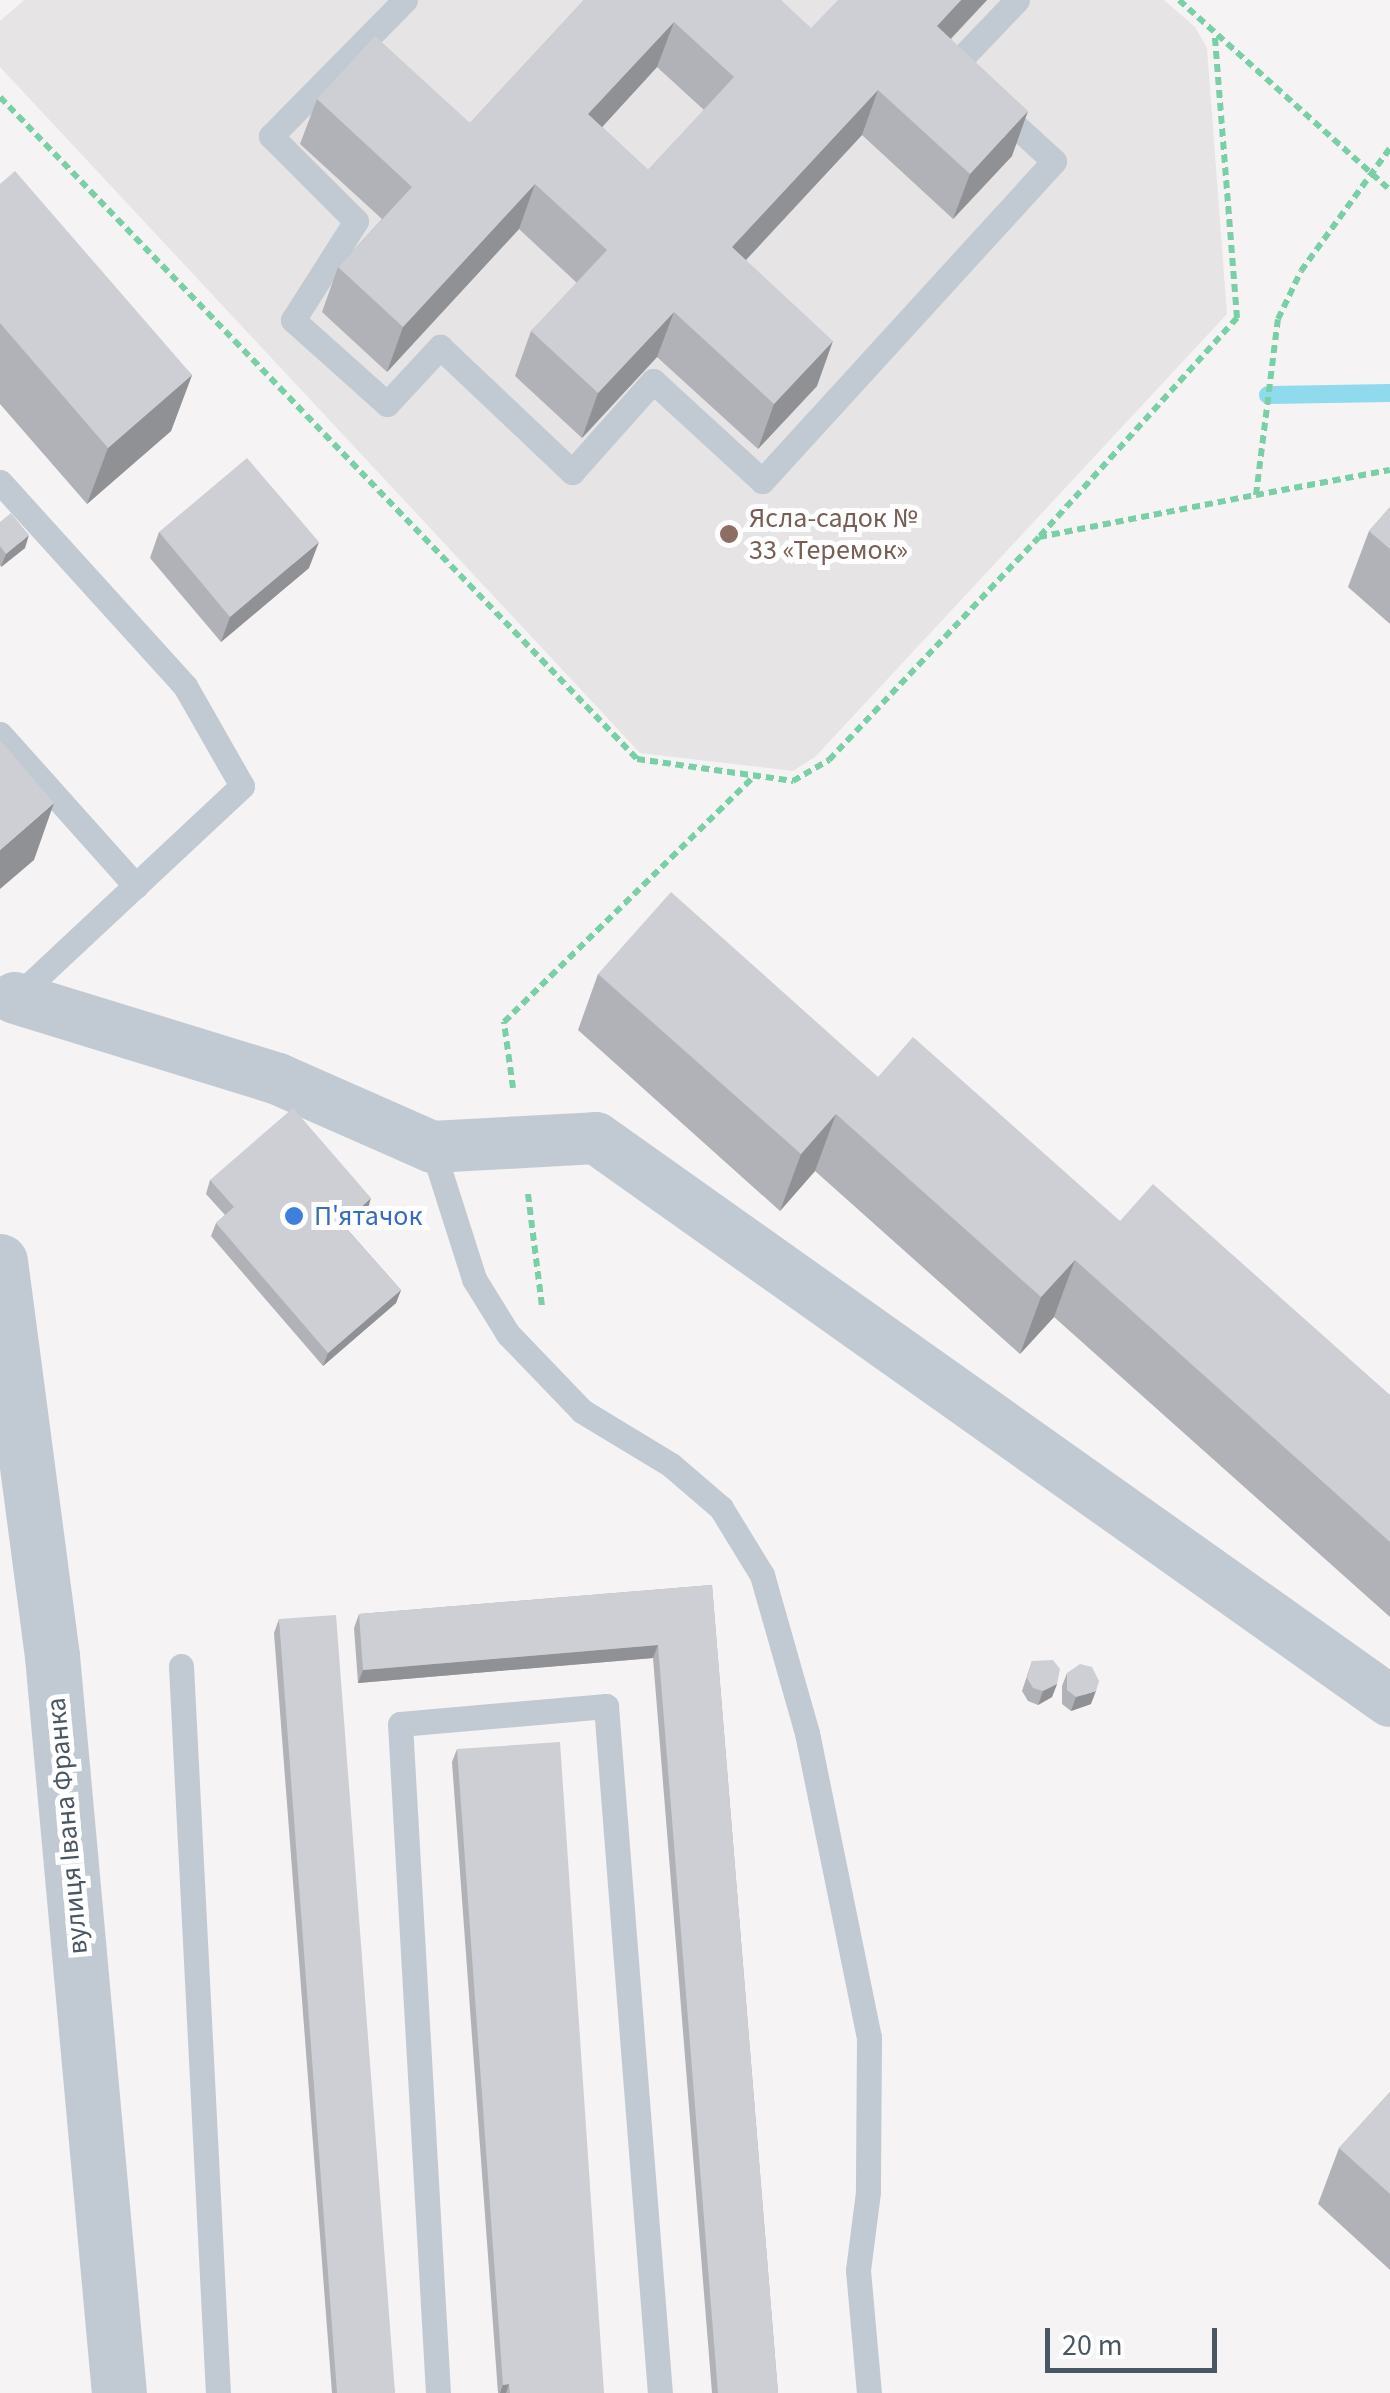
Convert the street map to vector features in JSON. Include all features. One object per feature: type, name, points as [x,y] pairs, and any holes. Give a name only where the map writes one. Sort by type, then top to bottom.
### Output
[{"type":"street","points":[[8,1004],[278,1080],[432,1147],[520,1139],[596,1138],[1390,1702]]},
{"type":"street","name":"вулиця Івана Франка","points":[[0,1261],[52,1656],[119,2393]]},
{"type":"lane","points":[[405,0],[271,136],[356,221],[292,320],[387,404],[440,347],[572,472],[653,381],[762,481],[1054,161],[952,68],[1017,0]]},
{"type":"lane","points":[[0,482],[184,686],[242,786],[8,1004]]},
{"type":"lane","points":[[0,734],[136,886]]},
{"type":"lane","points":[[432,1147],[474,1278],[508,1334],[552,1386],[670,1465],[722,1508],[762,1575],[807,1733],[869,2037],[868,2192],[858,2270],[869,2393]]},
{"type":"lane","points":[[182,1666],[218,2393]]},
{"type":"lane","points":[[438,2393],[400,1724],[606,1706],[660,2393]]},
{"type":"path","points":[[1180,0],[1215,38],[1390,190]]},
{"type":"path","points":[[1039,537],[1236,318],[1215,38]]},
{"type":"path","points":[[1256,494],[1390,470]]},
{"type":"path","points":[[552,1386],[504,1022],[754,777]]},
{"type":"shaded area","name":"Ясла-садок № 33 «Теремок»","points":[[24,0],[1164,0],[1195,27],[1207,48],[1227,314],[815,757],[793,771],[640,753],[0,67],[0,21]]},
{"type":"building","points":[[584,0],[781,0],[811,28],[838,0],[961,0],[937,26],[1028,111],[970,174],[878,90],[732,247],[833,341],[774,404],[674,312],[598,393],[531,331],[607,250],[535,184],[403,327],[338,267],[412,187],[317,99],[375,36],[470,123]],"holes":[[[674,22],[734,77],[648,170],[588,114]]]},
{"type":"building","points":[[15,171],[192,375],[108,448],[0,323],[0,184]]},
{"type":"building","points":[[247,458],[319,542],[230,617],[159,532]]},
{"type":"building","points":[[1390,507],[1390,549],[1369,531]]},
{"type":"building","points":[[11,513],[29,535],[6,554],[0,546],[0,522]]},
{"type":"building","points":[[0,740],[54,803],[0,850]]},
{"type":"building","points":[[671,892],[878,1077],[913,1037],[1120,1221],[1153,1184],[1390,1395],[1390,1542],[1075,1260],[1041,1297],[836,1114],[801,1154],[598,974]]},
{"type":"building","name":"П'ятачок","points":[[293,1108],[371,1198],[342,1224],[401,1290],[328,1353],[216,1223],[234,1207],[210,1180]]},
{"type":"building","points":[[712,1585],[778,2393],[718,2393],[658,1645],[363,1670],[359,1614]]},
{"type":"building","points":[[336,1615],[395,2393],[337,2393],[279,1619]]},
{"type":"building","points":[[1053,1660],[1060,1669],[1057,1684],[1043,1691],[1033,1688],[1027,1678],[1032,1661]]},
{"type":"building","points":[[1080,1664],[1092,1667],[1099,1681],[1096,1691],[1076,1697],[1067,1690],[1067,1673]]},
{"type":"building","points":[[560,1742],[604,2393],[510,2393],[509,2384],[503,2385],[457,1749]]},
{"type":"building","points":[[1390,2092],[1390,2194],[1339,2148]]},
{"type":"waterway","points":[[1268,395],[1390,393]]},
{"type":"place","name":"Ясла-садок № 33 «Теремок»","points":[[729,534]]},
{"type":"place","name":"П'ятачок","points":[[294,1216]]}]
